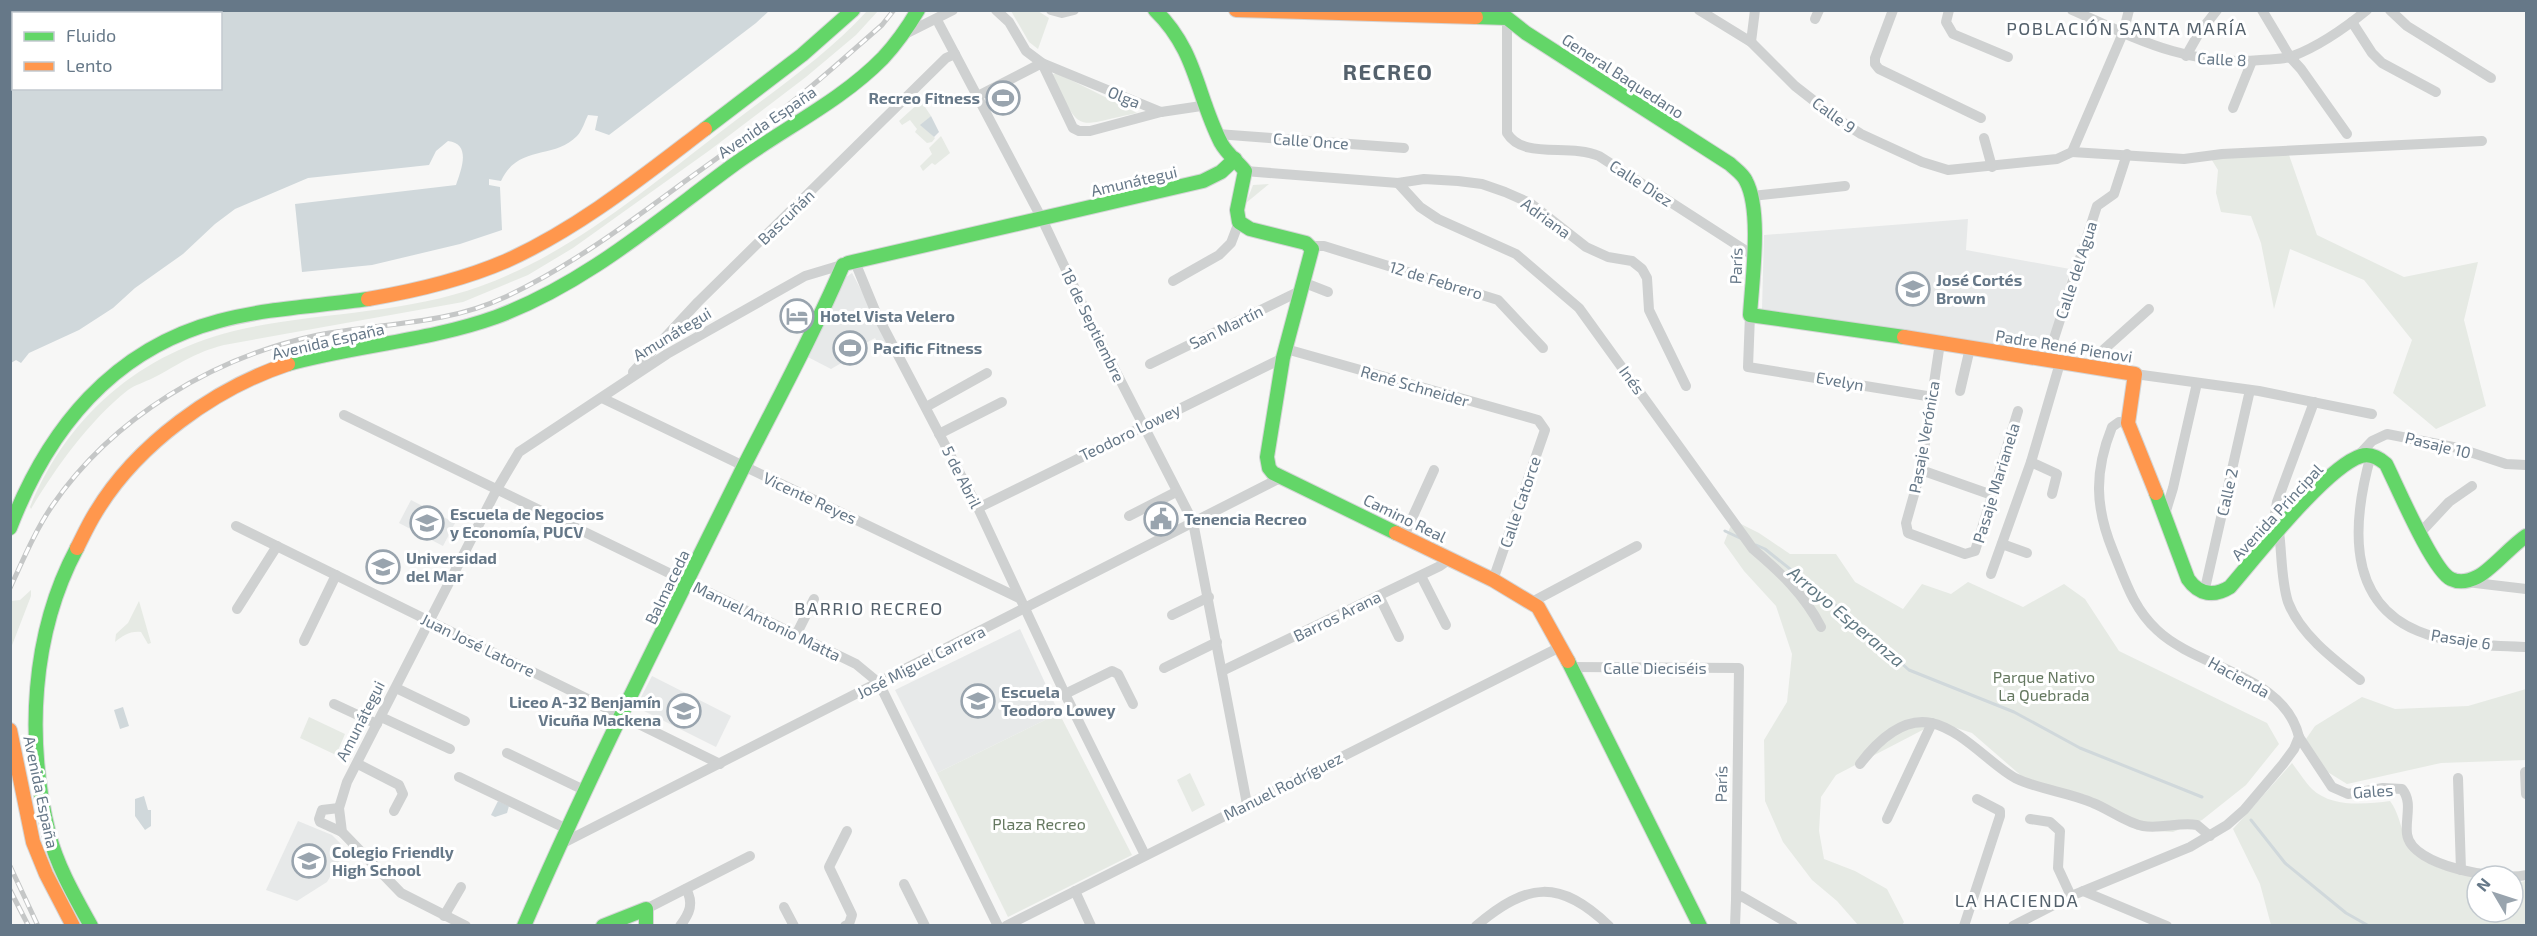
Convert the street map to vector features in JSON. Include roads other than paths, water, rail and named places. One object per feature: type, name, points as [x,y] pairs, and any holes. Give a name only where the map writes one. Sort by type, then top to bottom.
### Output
[{"type":"street","name":"Avenida España","points":[[10,528],[16,509],[43,453],[67,420],[95,390],[144,354],[180,335],[218,321],[400,294],[448,282],[508,260],[563,230],[641,178],[817,44],[853,10]]},
{"type":"street","name":"Avenida España","points":[[91,926],[55,852],[42,808],[37,782],[32,726],[33,679],[47,609],[67,558],[88,518],[129,464],[189,412],[250,378],[301,361],[413,339],[480,322],[526,304],[567,284],[622,248],[738,162],[854,83],[879,62],[900,38],[918,10]]},
{"type":"street","points":[[900,38],[915,28],[937,20],[953,10]]},
{"type":"street","name":"Olga","points":[[996,10],[1010,22],[1026,51],[1042,63],[1161,112],[1208,105]]},
{"type":"street","points":[[1051,10],[1062,13],[1074,10]]},
{"type":"street","points":[[1155,10],[1171,24],[1184,46],[1217,134],[1227,151],[1245,171],[1237,210],[1239,222],[1231,243],[1219,255],[1173,281]]},
{"type":"street","points":[[1236,10],[1391,12],[1507,18]]},
{"type":"street","name":"Calle 9","points":[[1699,10],[1751,42],[1795,86],[1836,118],[1861,134],[1922,162],[1948,170],[2057,159],[2072,152],[2184,159],[2222,153],[2482,141]]},
{"type":"street","points":[[1751,42],[1755,10]]},
{"type":"street","points":[[1893,10],[1875,58],[1875,64],[1879,69],[1981,118]]},
{"type":"street","points":[[1949,10],[1946,22],[1953,34],[2008,57]]},
{"type":"street","name":"Calle 8","points":[[2072,10],[2161,49],[2186,56],[2252,61],[2290,57],[2307,50],[2367,10]]},
{"type":"street","points":[[2072,152],[2123,33],[2129,10]]},
{"type":"street","points":[[2186,56],[2199,33],[2217,10]]},
{"type":"street","points":[[2262,10],[2290,57],[2347,134]]},
{"type":"street","points":[[2390,10],[2407,26],[2491,78]]},
{"type":"street","name":"Calle Diez","points":[[1507,18],[1507,133],[1516,144],[1531,149],[1579,149],[1599,156],[1754,256]]},
{"type":"street","name":"General Baquedano","points":[[1507,18],[1526,33],[1738,171]]},
{"type":"street","name":"18 de Septiembre","points":[[937,20],[1042,219],[1143,426],[1193,522],[1247,804]]},
{"type":"street","points":[[2352,22],[2382,63],[2436,92]]},
{"type":"street","name":"Bascuñán","points":[[620,386],[698,302],[946,58],[955,54]]},
{"type":"street","points":[[2233,108],[2252,61]]},
{"type":"street","points":[[978,96],[1042,63],[1073,128],[1079,131],[1090,131],[1161,112]]},
{"type":"street","name":"Calle Once","points":[[1217,134],[1404,148]]},
{"type":"street","points":[[1984,138],[1992,167]]},
{"type":"street","name":"Calle del Agua","points":[[1991,574],[2031,462],[2054,361],[2097,206],[2114,194],[2127,154]]},
{"type":"street","name":"Amunátegui","points":[[342,832],[339,808],[347,782],[428,620],[519,452],[667,354],[805,276],[849,263],[1203,182],[1221,172],[1235,159]]},
{"type":"street","name":"Adriana","points":[[1245,171],[1398,183],[1424,179],[1482,184],[1530,203],[1586,247],[1608,257],[1632,261],[1642,268],[1647,278],[1649,310],[1686,387]]},
{"type":"street","name":"París","points":[[1738,171],[1747,182],[1752,196],[1754,256],[1748,367]]},
{"type":"street","name":"Inés","points":[[1398,183],[1420,207],[1438,219],[1516,254],[1580,308],[1753,549],[1784,576],[1809,604],[1821,627]]},
{"type":"street","points":[[1752,196],[1845,186]]},
{"type":"street","points":[[1239,222],[1250,229],[1306,243],[1313,252],[1284,354],[1266,463],[1273,472],[1282,477]]},
{"type":"street","name":"12 de Febrero","points":[[1310,246],[1324,246],[1498,300],[1543,348]]},
{"type":"street","name":"5 de Abril","points":[[849,263],[978,508],[1065,694],[1145,855]]},
{"type":"street","name":"Balmaceda","points":[[524,926],[567,829],[744,467],[849,263]]},
{"type":"street","points":[[1304,286],[1328,292]]},
{"type":"street","name":"San Martín","points":[[1150,364],[1304,286]]},
{"type":"street","points":[[2089,366],[2101,352],[2149,309]]},
{"type":"street","name":"Padre René Pienovi","points":[[1750,315],[1863,330],[2135,374],[2250,390],[2372,414]]},
{"type":"street","name":"Pasaje Verónica","points":[[1940,343],[1921,470],[1906,530],[1910,535],[1965,554],[1972,554]]},
{"type":"street","points":[[1960,391],[1970,348]]},
{"type":"street","name":"Teodoro Lowey","points":[[978,508],[1284,354]]},
{"type":"street","name":"René Schneider","points":[[1284,354],[1538,420],[1543,424]]},
{"type":"street","name":"Evelyn","points":[[1748,367],[1933,397]]},
{"type":"street","points":[[926,407],[987,374]]},
{"type":"street","points":[[2135,374],[2128,423],[2188,579],[2194,588],[2204,593]]},
{"type":"street","points":[[2164,514],[2173,488],[2197,383]]},
{"type":"street","name":"Calle 2","points":[[2204,593],[2250,390]]},
{"type":"street","name":"Vicente Reyes","points":[[602,398],[1019,598]]},
{"type":"street","points":[[939,434],[1002,402]]},
{"type":"street","points":[[2314,402],[2277,502],[2275,537],[2288,600],[2296,619],[2329,654],[2360,680]]},
{"type":"street","name":"Pasaje Marianela","points":[[1972,554],[1976,548],[2018,411]]},
{"type":"street","name":"Manuel Antonio Matta","points":[[344,415],[856,664],[879,683],[998,926]]},
{"type":"street","name":"Hacienda","points":[[2128,423],[2119,422],[2112,427],[2098,493],[2099,511],[2105,531],[2128,592],[2144,617],[2159,633],[2243,678],[2279,701],[2290,714],[2299,737]]},
{"type":"street","name":"Calle Catorce","points":[[1493,580],[1545,430],[1543,424]]},
{"type":"street","name":"Pasaje 10","points":[[2356,458],[2372,441],[2387,434],[2458,448],[2506,464],[2526,465]]},
{"type":"street","points":[[2371,455],[2381,460],[2389,469],[2439,570],[2454,581],[2526,589]]},
{"type":"street","name":"Avenida Principal","points":[[2204,593],[2218,594],[2226,590],[2343,465],[2356,458],[2371,455]]},
{"type":"street","name":"Pasaje 6","points":[[2371,455],[2363,482],[2358,547],[2362,571],[2380,602],[2397,619],[2430,635],[2476,644],[2526,647]]},
{"type":"street","points":[[2031,462],[2057,474],[2052,494]]},
{"type":"street","points":[[1404,536],[1434,470]]},
{"type":"street","points":[[1921,470],[1992,495]]},
{"type":"street","name":"José Miguel Carrera","points":[[560,845],[1282,477]]},
{"type":"street","name":"Camino Real","points":[[1282,477],[1493,580],[1532,602],[1543,615],[1571,667],[1698,925]]},
{"type":"street","points":[[2421,532],[2449,502],[2472,486]]},
{"type":"street","points":[[1129,516],[1176,492]]},
{"type":"street","name":"Juan José Latorre","points":[[236,526],[720,764]]},
{"type":"street","points":[[2467,582],[2479,577],[2512,545],[2526,536]]},
{"type":"street","points":[[2002,544],[2027,553]]},
{"type":"street","points":[[237,609],[277,546]]},
{"type":"street","points":[[1532,602],[1636,546]]},
{"type":"street","name":"Barros Arana","points":[[1222,671],[1421,576],[1450,559]]},
{"type":"street","points":[[304,641],[336,575]]},
{"type":"street","points":[[1421,576],[1446,625]]},
{"type":"street","points":[[1379,596],[1399,637]]},
{"type":"street","points":[[1172,615],[1209,597]]},
{"type":"street","points":[[796,635],[814,599]]},
{"type":"street","points":[[1164,668],[1217,642]]},
{"type":"street","name":"Manuel Rodríguez","points":[[1006,926],[1560,647]]},
{"type":"street","name":"Calle Dieciséis","points":[[1571,667],[1739,668]]},
{"type":"street","name":"París","points":[[1736,900],[1739,668]]},
{"type":"street","points":[[1065,694],[1112,671],[1118,674],[1133,704]]},
{"type":"street","points":[[396,688],[465,721]]},
{"type":"street","points":[[334,704],[450,750]]},
{"type":"street","points":[[1860,764],[1872,748],[1900,728],[1932,723],[1982,752],[2012,776],[2023,781],[2095,803],[2139,826],[2153,828],[2197,825],[2210,836]]},
{"type":"street","points":[[1887,819],[1932,723]]},
{"type":"street","name":"Avenida España","points":[[10,730],[33,842],[45,874],[74,926]]},
{"type":"street","points":[[2013,926],[2071,896],[2190,847],[2227,825],[2244,810],[2294,749],[2299,737]]},
{"type":"street","name":"Gales","points":[[2299,737],[2332,788],[2348,794],[2382,788],[2402,789],[2407,795],[2407,834],[2411,845],[2422,855],[2438,864],[2461,870],[2526,875]]},
{"type":"street","points":[[507,753],[586,791]]},
{"type":"street","points":[[358,764],[399,785],[403,794],[394,811]]},
{"type":"street","points":[[2525,772],[2526,794]]},
{"type":"street","points":[[459,777],[567,829]]},
{"type":"street","points":[[2458,778],[2461,870]]},
{"type":"street","points":[[1964,926],[2000,811],[1977,799]]},
{"type":"street","points":[[339,808],[322,810],[318,819],[342,832],[401,894],[466,926]]},
{"type":"street","points":[[2030,819],[2050,822],[2060,831],[2058,868],[2071,896]]},
{"type":"street","points":[[845,926],[849,924],[852,915],[829,867],[847,831]]},
{"type":"street","points":[[603,926],[646,909],[750,856]]},
{"type":"street","points":[[904,884],[925,926]]},
{"type":"street","points":[[444,916],[461,887]]},
{"type":"street","points":[[680,926],[691,907],[691,898],[686,889]]},
{"type":"street","points":[[1075,891],[1091,926]]},
{"type":"street","points":[[2083,891],[2168,926]]},
{"type":"street","points":[[1476,926],[1505,904],[1522,896],[1540,892],[1557,892],[1574,897],[1591,908],[1609,926]]},
{"type":"street","points":[[1735,926],[1736,900],[1741,896],[1793,926]]},
{"type":"street","points":[[784,907],[794,926]]},
{"type":"street","points":[[646,909],[646,926]]},
{"type":"waterway","name":"Arroyo Esperanza","points":[[1725,531],[1742,539]]},
{"type":"waterway","name":"Arroyo Esperanza","points":[[1756,545],[1765,549],[1839,608],[1909,670],[2014,712],[2080,748],[2202,797]]},
{"type":"waterway","name":"Arroyo Esperanza","points":[[2251,820],[2285,863],[2346,913],[2369,926]]},
{"type":"railway","points":[[10,588],[46,516],[77,474],[105,445],[169,395],[241,358],[279,345],[318,335],[458,313],[481,307],[527,286],[618,230],[765,123],[804,93],[882,25],[894,10]]},
{"type":"railway","points":[[10,866],[38,926]]},
{"type":"railway","points":[[10,890],[28,925]]},
{"type":"place","name":"Recreo Fitness","points":[[1003,98]]},
{"type":"place","name":"José Cortés Brown","points":[[1913,289]]},
{"type":"place","name":"Hotel Vista Velero","points":[[797,316]]},
{"type":"place","name":"Pacific Fitness","points":[[850,348]]},
{"type":"place","name":"Tenencia Recreo","points":[[1161,519]]},
{"type":"place","name":"Escuela de Negocios y Economía, PUCV","points":[[427,523]]},
{"type":"place","name":"Universidad del Mar","points":[[383,567]]},
{"type":"place","name":"Escuela Teodoro Lowey","points":[[978,701]]},
{"type":"place","name":"Liceo A-32 Benjamín Vicuña Mackena","points":[[684,711]]},
{"type":"place","name":"Colegio Friendly High School","points":[[309,861]]},
{"type":"district","name":"POBLACIÓN SANTA MARÍA","points":[[2127,29]]},
{"type":"district","name":"RECREO","points":[[1388,72]]},
{"type":"district","name":"BARRIO RECREO","points":[[869,609]]},
{"type":"district","name":"LA HACIENDA","points":[[2017,901]]},
{"type":"park label","name":"Parque Nativo La Quebrada","points":[[2044,686]]},
{"type":"park label","name":"Plaza Recreo","points":[[1039,824]]}]
